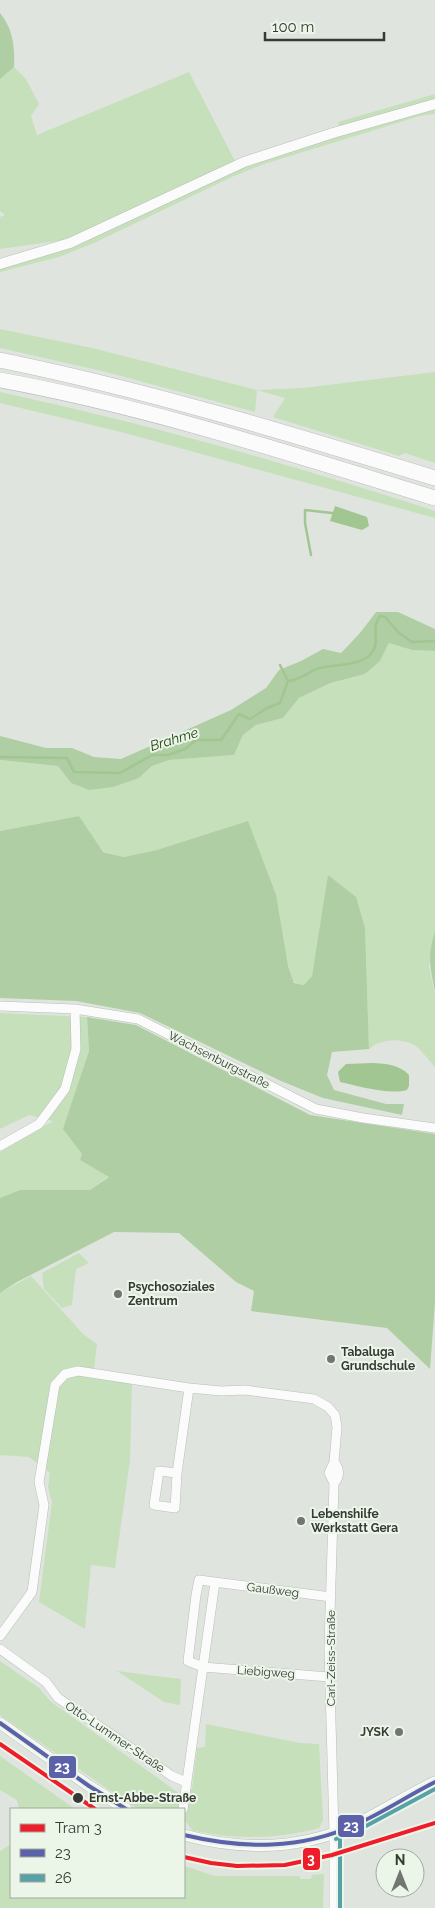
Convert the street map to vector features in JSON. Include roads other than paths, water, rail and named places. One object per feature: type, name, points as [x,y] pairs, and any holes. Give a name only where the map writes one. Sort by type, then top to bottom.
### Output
[{"type":"highway","points":[[0,360],[132,390],[247,421],[435,478]]},
{"type":"highway","points":[[0,380],[82,396],[149,412],[435,498]]},
{"type":"main road","points":[[0,1723],[89,1786],[124,1808]]},
{"type":"main road","points":[[185,1835],[218,1843],[264,1846],[303,1842],[334,1833],[363,1821],[435,1782]]},
{"type":"street","points":[[0,264],[70,243],[244,162],[333,133],[435,104]]},
{"type":"street","name":"Wachsenburgstraße","points":[[0,1006],[75,1008],[138,1019],[316,1109],[435,1128]]},
{"type":"street","points":[[0,1146],[39,1124],[65,1089],[76,1049],[75,1008]]},
{"type":"street","points":[[0,1636],[32,1592],[44,1505],[39,1482],[55,1385],[65,1374],[78,1371],[188,1388],[177,1473],[175,1508],[154,1505],[158,1471],[177,1473]]},
{"type":"street","name":"Carl-Zeiss-Straße","points":[[188,1388],[221,1391],[245,1390],[314,1399],[328,1407],[335,1415],[337,1427],[334,1462],[338,1466],[339,1473],[338,1480],[334,1484],[329,1677],[334,1833],[334,1908]]},
{"type":"street","points":[[183,1808],[186,1782],[203,1667],[214,1582],[199,1580],[188,1661],[203,1667]]},
{"type":"street","name":"Gaußweg","points":[[214,1582],[331,1597]]},
{"type":"street","name":"Otto-Lummer-Straße","points":[[0,1649],[46,1682],[58,1698],[172,1776],[186,1782]]},
{"type":"street","name":"Liebigweg","points":[[203,1667],[329,1677]]},
{"type":"waterway","points":[[311,555],[305,523],[305,510],[332,513]]},
{"type":"waterway","name":"Brahme","points":[[0,757],[67,758],[74,772],[120,773],[152,755],[168,755],[185,749],[196,740],[221,740],[239,714],[250,719],[267,708],[280,703],[288,681],[297,679],[320,668],[350,664],[364,659],[374,649],[376,641],[375,629],[380,616],[385,617],[399,633],[412,642],[435,641]]},
{"type":"waterway","points":[[280,665],[288,681]]},
{"type":"tram line","name":"3","points":[[0,1744],[94,1808]]},
{"type":"tram line","name":"3","points":[[185,1857],[237,1866],[285,1865],[332,1855],[435,1823]]},
{"type":"place","name":"Psychosoziales Zentrum","points":[[118,1294]]},
{"type":"place","name":"Tabaluga Grundschule","points":[[331,1359]]},
{"type":"place","name":"Lebenshilfe Werkstatt Gera","points":[[301,1521]]},
{"type":"place","name":"JYSK","points":[[399,1732]]},
{"type":"place","name":"Ernst-Abbe-Straße","points":[[78,1798]]}]
